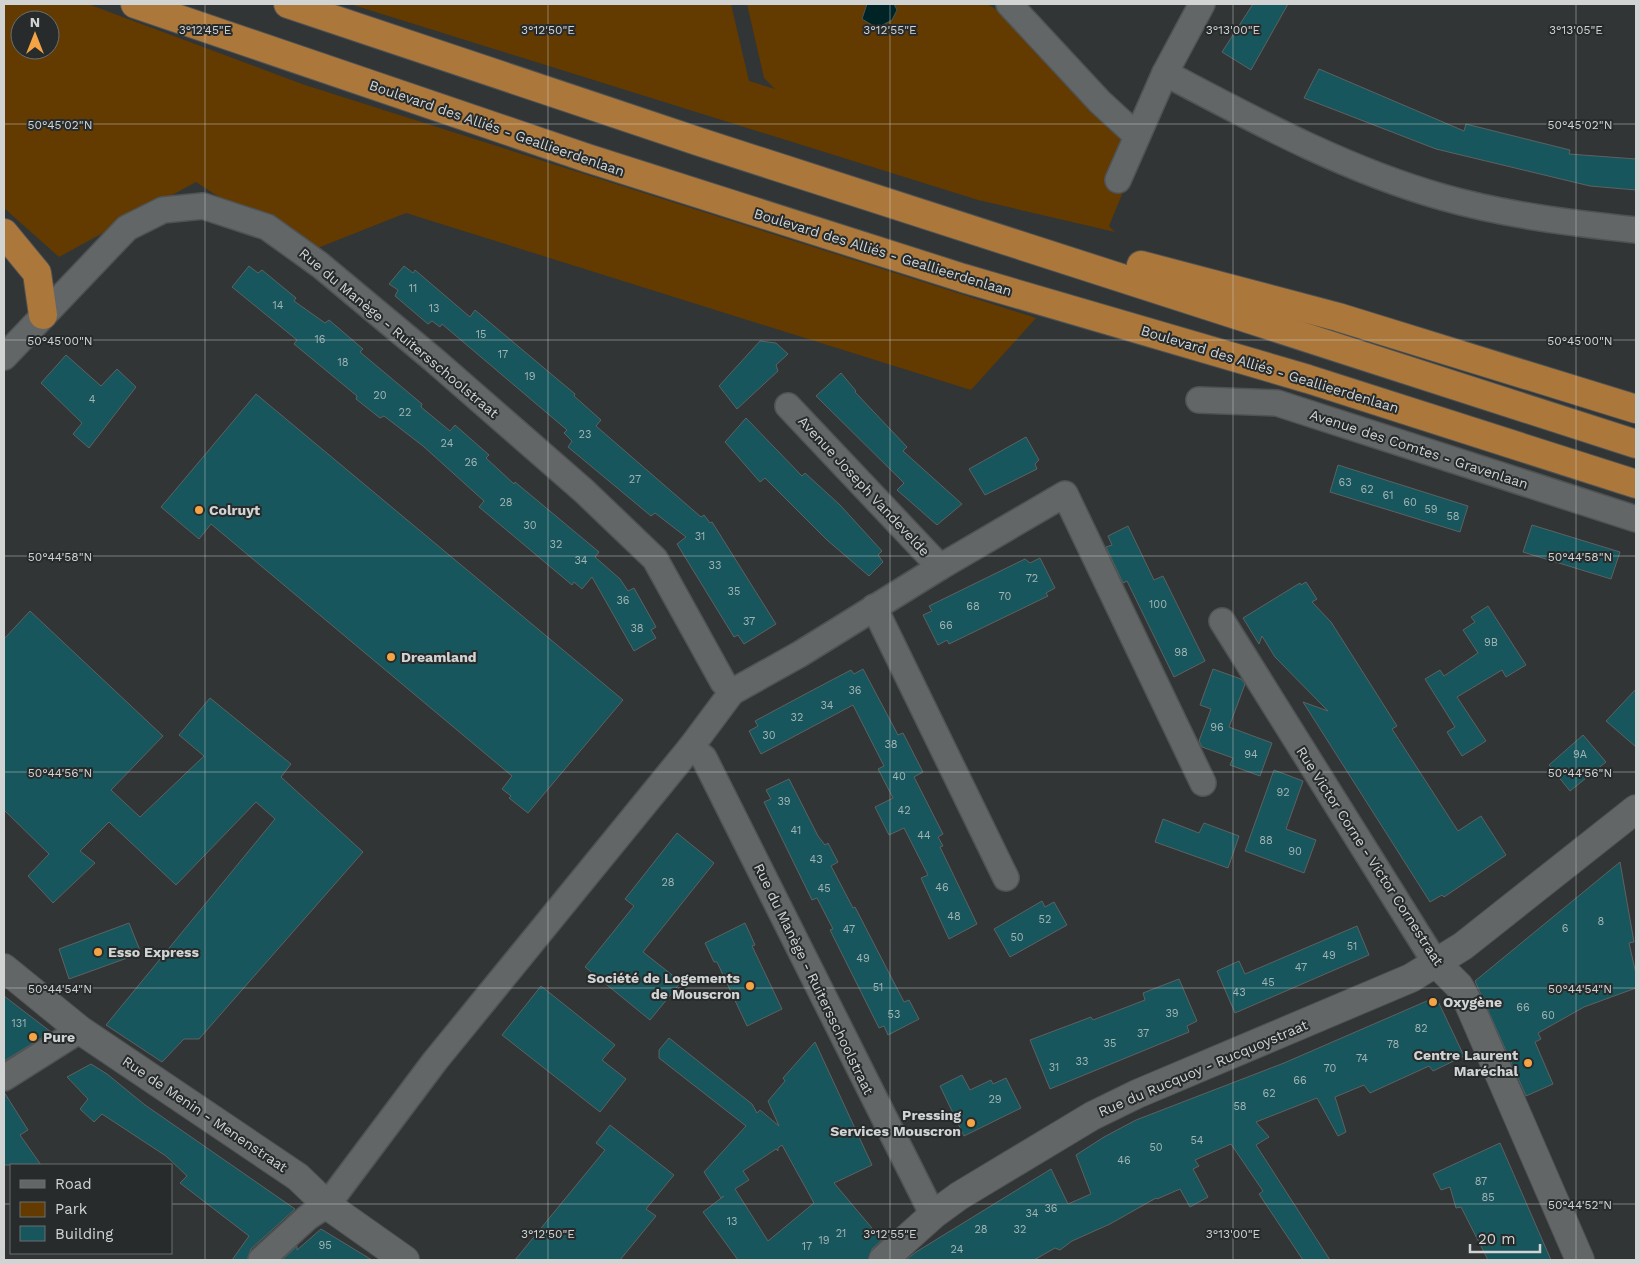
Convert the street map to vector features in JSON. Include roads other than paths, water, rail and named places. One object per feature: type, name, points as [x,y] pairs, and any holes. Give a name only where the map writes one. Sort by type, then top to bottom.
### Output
[{"type":"highway","name":"Boulevard des Alliés - Geallieerdenlaan","points":[[135,4],[615,167],[963,278],[1308,379],[1636,484]]},
{"type":"highway","points":[[288,4],[692,139],[1636,444]]},
{"type":"highway","points":[[4,233],[37,272],[43,314]]},
{"type":"highway","points":[[1041,251],[1131,263],[1288,303],[1636,409]]},
{"type":"street","points":[[1009,4],[1100,102],[1137,136]]},
{"type":"street","points":[[1118,180],[1165,73],[1202,4]]},
{"type":"street","points":[[1165,73],[1253,120],[1335,158],[1442,197],[1530,216],[1636,230]]},
{"type":"street","name":"Rue du Manège - Ruitersschoolstraat","points":[[4,358],[43,314],[127,228],[163,210],[203,206],[267,227],[320,265],[434,360],[584,491],[655,559],[723,682],[732,692]]},
{"type":"street","name":"Avenue des Comtes - Gravenlaan","points":[[1199,400],[1277,403],[1636,519]]},
{"type":"street","name":"Avenue Joseph Vandevelde","points":[[788,406],[940,567]]},
{"type":"street","points":[[262,1260],[308,1217],[327,1205],[435,1062],[691,747],[732,692],[800,654],[940,567],[1065,494],[1203,783]]},
{"type":"street","points":[[874,607],[1006,878]]},
{"type":"street","name":"Rue Victor Corne - Victor Cornestraat","points":[[1222,620],[1435,962],[1459,986],[1469,1004],[1580,1260]]},
{"type":"street","name":"Rue du Manège - Ruitersschoolstraat","points":[[691,747],[704,758],[933,1215]]},
{"type":"street","name":"Rue du Rucquoy - Rucquoystraat","points":[[884,1260],[933,1215],[966,1192],[1110,1106],[1411,978],[1463,946],[1636,809]]},
{"type":"street","name":"Rue de Menin - Menenstraat","points":[[4,968],[80,1030],[298,1177],[327,1205],[405,1260]]},
{"type":"street","points":[[4,1078],[80,1030]]},
{"type":"water","points":[[867,4],[894,4],[897,10],[892,20],[877,28],[862,19]]},
{"type":"place","name":"Colruyt","points":[[199,510]]},
{"type":"place","name":"Dreamland","points":[[391,657]]},
{"type":"place","name":"Esso Express","points":[[98,952]]},
{"type":"place","name":"Société de Logements de Mouscron","points":[[750,986]]},
{"type":"place","name":"Oxygène","points":[[1433,1002]]},
{"type":"place","name":"Pure","points":[[33,1037]]},
{"type":"place","name":"Centre Laurent Maréchal","points":[[1528,1063]]},
{"type":"place","name":"Pressing Services Mouscron","points":[[971,1123]]}]
